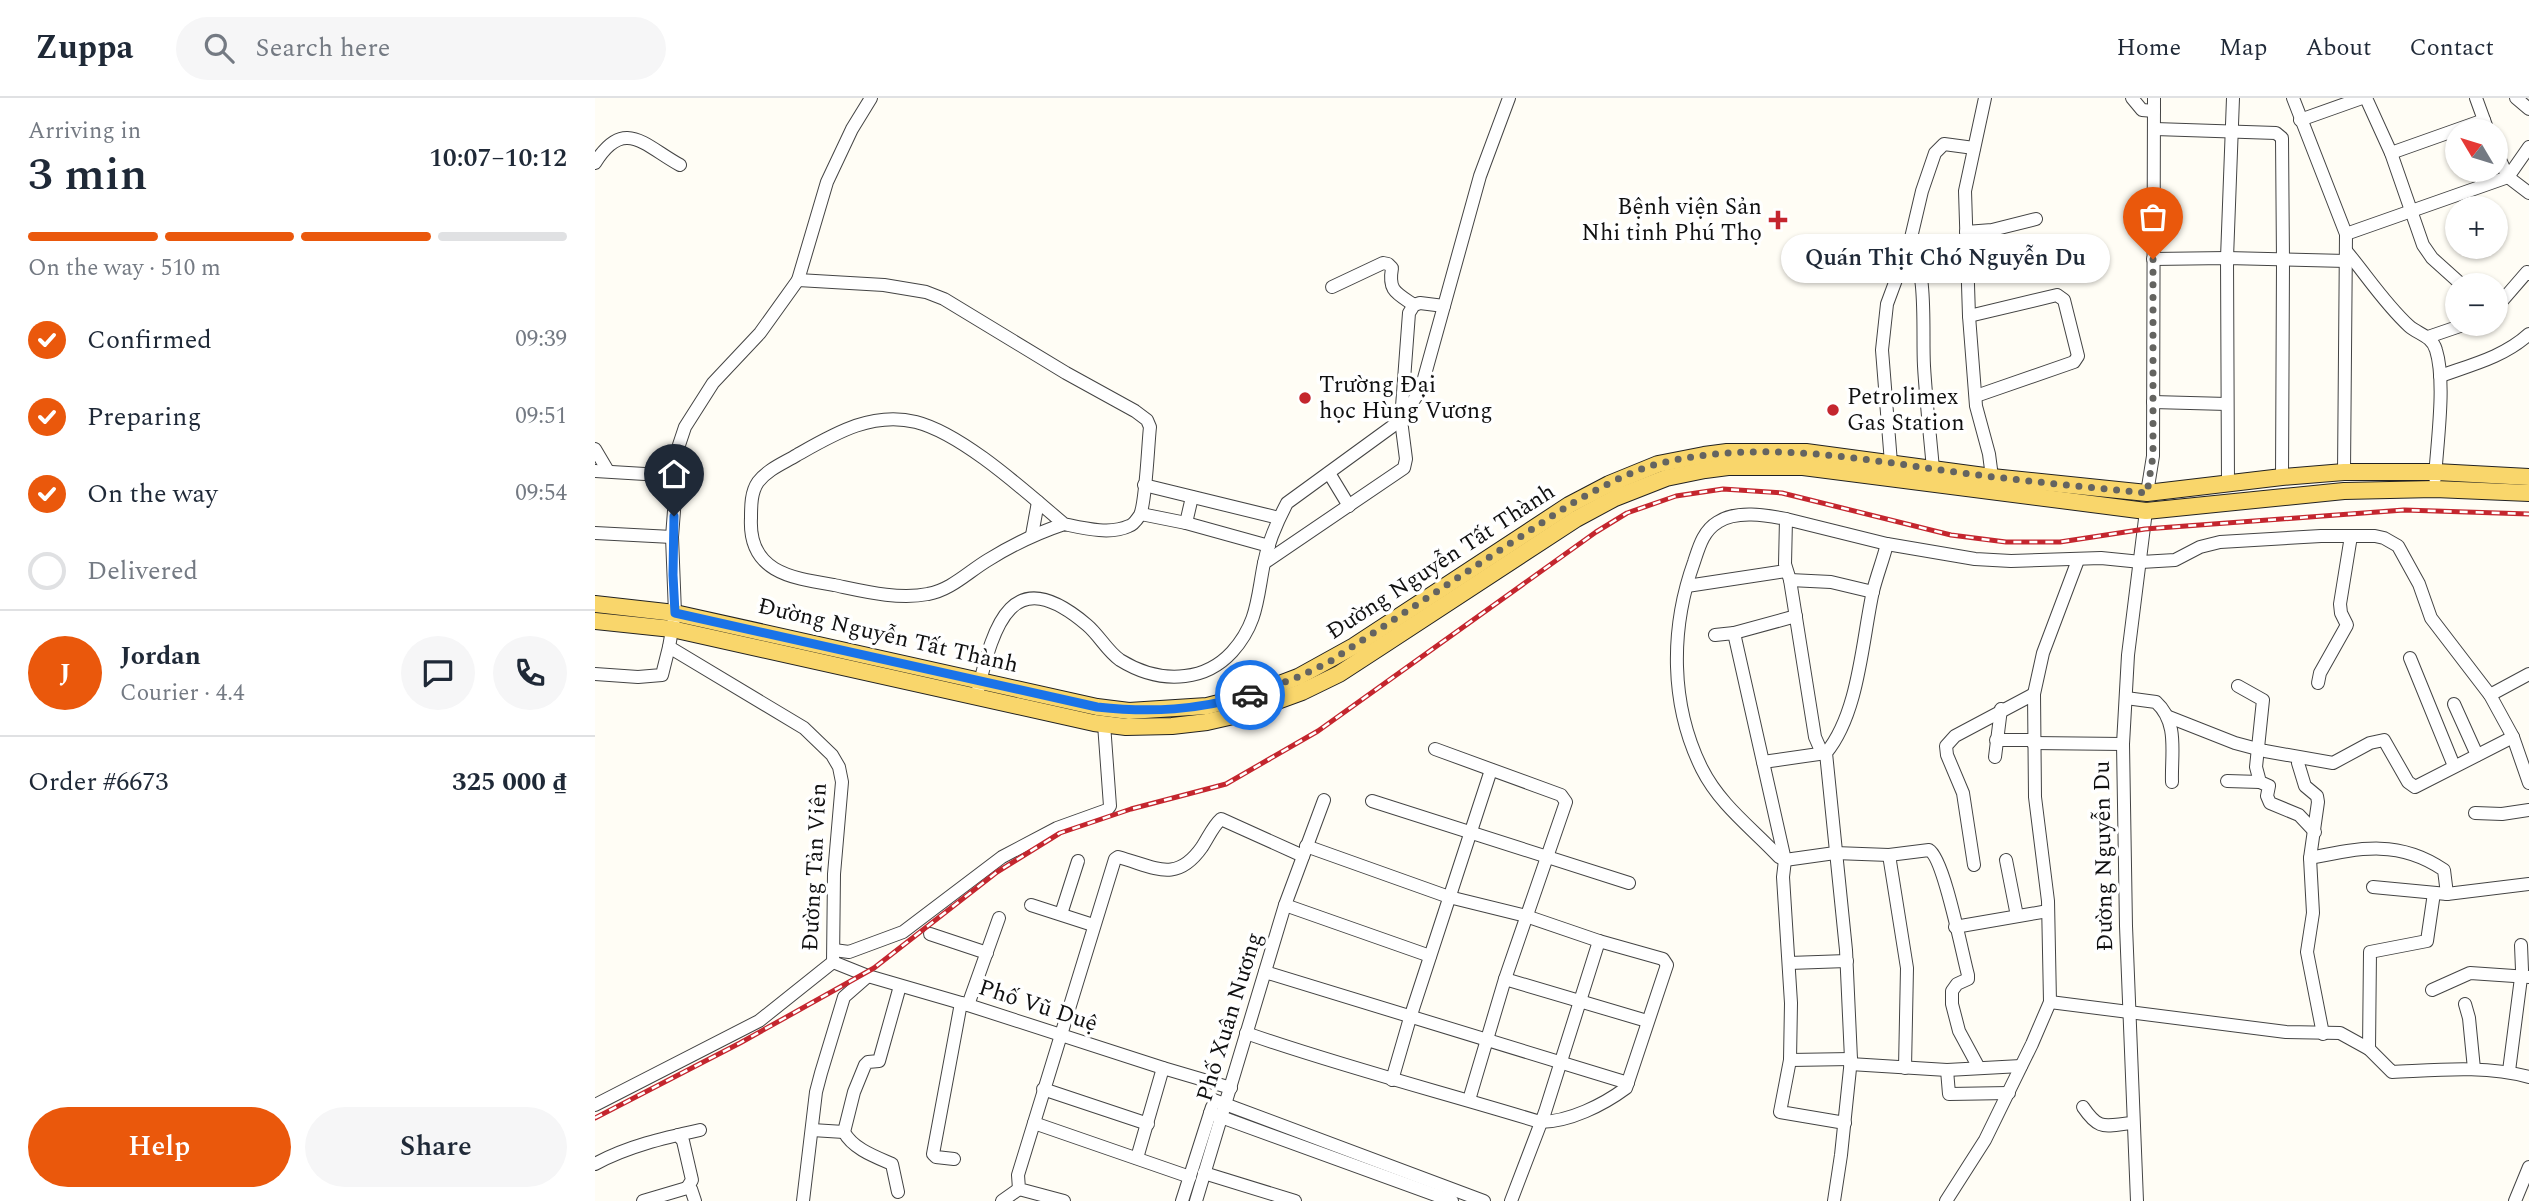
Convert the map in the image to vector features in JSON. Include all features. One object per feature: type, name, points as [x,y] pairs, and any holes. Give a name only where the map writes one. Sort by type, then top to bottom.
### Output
[{"type":"main road","name":"Đường Nguyễn Tất Thành","points":[[595,621],[673,621],[976,697],[1104,724],[1126,727],[1172,726],[1242,714],[1300,685],[1346,651],[1569,505],[1609,484],[1658,464],[1704,455],[1806,452],[1933,469],[1991,484],[2146,511],[2435,480],[2529,477]]},
{"type":"main road","name":"Đường Nguyễn Tất Thành","points":[[595,604],[980,679],[1079,703],[1129,710],[1207,706],[1339,674],[1576,519],[1615,498],[1666,478],[1728,467],[1803,467],[1991,484],[2147,493],[2344,472],[2435,480],[2529,493]]},
{"type":"main road","points":[[2282,477],[2284,497]]},
{"type":"street","points":[[595,674],[638,677],[662,675],[673,621],[672,537],[679,445],[685,427],[713,383],[760,332],[798,280],[828,182],[852,129],[871,98]]},
{"type":"street","points":[[976,697],[1000,621],[1008,609],[1021,600],[1031,598],[1041,598],[1057,604],[1087,625],[1119,659],[1145,673],[1168,678],[1191,675],[1215,666],[1231,653],[1247,632],[1259,600],[1264,563],[1279,518],[1287,503],[1401,420],[1421,389],[1481,176],[1509,98]]},
{"type":"street","points":[[1985,98],[1966,178],[1966,232],[1976,405],[1989,454],[1991,484]]},
{"type":"street","points":[[2132,98],[2142,110],[2154,105],[2155,129],[2153,456],[2147,493]]},
{"type":"street","points":[[2228,484],[2227,258],[2233,98]]},
{"type":"street","points":[[2293,98],[2346,234],[2344,472]]},
{"type":"street","points":[[2300,120],[2364,98],[2391,153],[2423,245],[2432,258],[2449,273]]},
{"type":"street","points":[[2476,98],[2484,119]]},
{"type":"street","points":[[2516,98],[2529,109]]},
{"type":"street","points":[[2155,129],[2276,133],[2282,138],[2282,477]]},
{"type":"street","points":[[595,163],[606,146],[618,139],[632,138],[680,165]]},
{"type":"street","points":[[2391,153],[2445,138]]},
{"type":"street","points":[[1891,463],[1882,350],[1887,304],[1910,242],[1922,191],[1938,147],[1944,144],[1974,148]]},
{"type":"street","points":[[2529,147],[2508,177],[2529,193]]},
{"type":"street","points":[[2346,234],[2494,182]]},
{"type":"street","points":[[1966,232],[1992,230],[2036,219]]},
{"type":"street","points":[[1910,242],[1921,278],[1924,369],[1933,469]]},
{"type":"street","points":[[1969,273],[2047,256]]},
{"type":"street","points":[[2153,259],[2227,258],[2283,261],[2347,256]]},
{"type":"street","points":[[2347,256],[2395,313],[2411,328],[2428,337],[2436,347],[2439,376],[2435,480]]},
{"type":"street","points":[[1332,287],[1383,263],[1388,264],[1392,268],[1392,287],[1413,305]]},
{"type":"street","points":[[2508,294],[2528,272]]},
{"type":"street","points":[[798,280],[884,285],[926,292],[944,299],[1066,373],[1135,411],[1147,420],[1150,427],[1145,485],[1141,514],[1131,526],[1116,529],[1064,524],[941,430],[914,421],[870,421],[844,429],[772,469],[758,483],[752,500],[750,533],[754,548],[767,565],[795,578],[884,594],[924,595],[943,590],[987,560],[1032,535],[1064,524]]},
{"type":"street","points":[[1969,316],[2057,295],[2064,300],[2078,356],[2074,362],[1976,396]]},
{"type":"street","points":[[1264,563],[1404,468],[1406,459],[1401,420],[1409,313],[1413,305],[1420,303],[1444,306]]},
{"type":"street","points":[[2428,337],[2445,331]]},
{"type":"street","points":[[2439,376],[2495,356],[2529,334]]},
{"type":"street","points":[[2153,402],[2227,404]]},
{"type":"street","points":[[595,449],[602,471],[678,476]]},
{"type":"street","points":[[1329,473],[1349,506]]},
{"type":"street","points":[[1145,485],[1279,518]]},
{"type":"street","points":[[1186,523],[1192,497]]},
{"type":"street","points":[[1032,535],[1038,502]]},
{"type":"street","name":"Đường Nguyễn Du","points":[[2137,1201],[2129,1013],[2123,744],[2128,655],[2146,511]]},
{"type":"street","points":[[1141,514],[1186,523],[1269,546]]},
{"type":"street","points":[[1785,860],[1725,803],[1710,784],[1693,748],[1683,718],[1676,655],[1678,624],[1703,537],[1716,522],[1727,518],[1761,514],[1887,544],[1975,559],[2101,558],[2141,562],[2175,560],[2200,547],[2220,542],[2351,536],[2375,536],[2391,541],[2397,546],[2419,584],[2431,618],[2490,695],[2513,737],[2529,783]]},
{"type":"street","points":[[1786,519],[1788,576],[1815,737],[1824,753],[1847,961],[1851,1062],[1834,1201]]},
{"type":"street","points":[[595,533],[672,537]]},
{"type":"street","points":[[2318,682],[2320,673],[2347,625],[2340,604],[2351,536]]},
{"type":"street","points":[[1763,762],[1824,753],[1838,736],[1864,653],[1873,592],[1887,544]]},
{"type":"street","points":[[1946,1201],[1977,1156],[2050,1002],[2048,911],[2035,797],[2034,694],[2043,653],[2078,560]]},
{"type":"street","points":[[1687,586],[1788,576],[1873,592]]},
{"type":"street","points":[[1715,635],[1734,633],[1796,616]]},
{"type":"street","points":[[1734,633],[1785,860],[1783,877],[1791,1003],[1790,1060],[1780,1112],[1845,1123]]},
{"type":"street","name":"Đường Tản Viên","points":[[595,1105],[759,1021],[833,956],[831,915],[842,782],[839,767],[832,755],[804,728],[669,647]]},
{"type":"street","points":[[2410,658],[2454,766]]},
{"type":"street","points":[[2490,695],[2529,674]]},
{"type":"street","points":[[2238,686],[2263,700],[2256,767],[2260,782]]},
{"type":"street","points":[[1974,865],[1963,793],[1945,749],[1955,736],[2001,709],[2034,694]]},
{"type":"street","points":[[2126,698],[2156,702],[2169,718],[2172,729],[2172,782]]},
{"type":"street","points":[[2454,704],[2477,755]]},
{"type":"street","points":[[1995,757],[2001,709]]},
{"type":"street","points":[[2169,718],[2258,749],[2333,763],[2370,743],[2384,740],[2408,782],[2415,787],[2513,737]]},
{"type":"street","points":[[833,956],[903,932],[1002,857],[1057,828],[1107,810],[1110,806],[1104,724]]},
{"type":"street","points":[[1996,740],[2123,744]]},
{"type":"street","points":[[1435,749],[1563,797],[1566,802],[1505,979],[1469,1100]]},
{"type":"street","points":[[2298,762],[2305,786],[2317,796],[2318,802],[2310,858],[2312,913],[2307,952],[2323,1034]]},
{"type":"street","points":[[1392,1080],[1491,770]]},
{"type":"street","points":[[2227,780],[2260,782],[2269,786],[2267,796],[2270,803],[2299,815],[2315,832]]},
{"type":"street","name":"Phố Xuân Nương","points":[[1196,1201],[1225,1086],[1246,1033],[1285,905],[1324,800]]},
{"type":"street","points":[[1372,801],[1629,883]]},
{"type":"street","points":[[2475,813],[2502,814],[2529,810]]},
{"type":"street","points":[[1019,1189],[1018,1175],[1043,1089],[1115,859],[1118,857],[1162,869],[1182,869],[1190,863],[1221,819],[1304,851],[1449,897],[1526,916],[1666,961],[1667,965],[1628,1083],[1621,1092],[1575,1115],[1552,1122],[1540,1122],[1392,1080],[1246,1033]]},
{"type":"street","points":[[2310,858],[2354,849],[2384,847],[2411,853],[2444,870],[2427,941],[2370,952],[2369,1049]]},
{"type":"street","points":[[1785,860],[1835,853],[1889,855],[1929,850],[1933,852],[1948,891],[1968,979],[1954,988],[1952,1004],[1959,1031],[1979,1068]]},
{"type":"street","points":[[1889,855],[1907,968],[1905,1068]]},
{"type":"street","points":[[2006,860],[2017,916]]},
{"type":"street","points":[[1061,914],[1078,861]]},
{"type":"street","points":[[2373,887],[2440,894],[2529,884]]},
{"type":"street","points":[[1031,905],[1093,925]]},
{"type":"street","points":[[1285,905],[1430,956]]},
{"type":"street","points":[[1955,927],[2048,911]]},
{"type":"street","points":[[954,1158],[936,1157],[933,1154],[964,1004],[999,918]]},
{"type":"street","points":[[930,934],[987,953]]},
{"type":"street","points":[[1511,1201],[1540,1122],[1599,941]]},
{"type":"street","points":[[2509,1071],[2525,977],[2521,945]]},
{"type":"street","name":"Phố Vũ Duệ","points":[[833,956],[868,976],[1225,1086]]},
{"type":"street","points":[[1789,963],[1847,961]]},
{"type":"street","points":[[1265,972],[1628,1083]]},
{"type":"street","points":[[2432,990],[2470,973],[2525,977]]},
{"type":"street","points":[[803,1201],[821,1073],[845,998],[868,976]]},
{"type":"street","points":[[1505,979],[1647,1021]]},
{"type":"street","points":[[898,1192],[892,1164],[873,1157],[845,1136],[844,1132],[854,1092],[865,1065],[879,1061],[900,986]]},
{"type":"street","points":[[2050,1002],[2286,1032],[2340,1033],[2369,1049],[2392,1072],[2474,1069],[2509,1071],[2529,1077]]},
{"type":"street","points":[[2465,1004],[2474,1069]]},
{"type":"street","points":[[1790,1060],[1947,1070],[2021,1066]]},
{"type":"street","points":[[1137,1158],[1163,1068]]},
{"type":"street","points":[[1947,1070],[1949,1094],[2008,1093]]},
{"type":"street","points":[[1043,1089],[1148,1124]]},
{"type":"street","points":[[1220,1102],[1484,1201]]},
{"type":"street","points":[[2083,1107],[2099,1125],[2133,1123]]},
{"type":"street","points":[[1216,1116],[1452,1201]]},
{"type":"street","name":"Phố Xuân Nương","points":[[1182,1201],[1216,1116]]},
{"type":"street","points":[[1034,1123],[1190,1177]]},
{"type":"street","points":[[595,1164],[612,1154],[700,1130]]},
{"type":"street","points":[[812,1130],[844,1132]]},
{"type":"street","points":[[643,1201],[687,1188],[692,1180],[683,1141],[678,1135]]},
{"type":"street","points":[[2515,1201],[2529,1167]]},
{"type":"street","points":[[1204,1173],[1295,1201]]},
{"type":"street","points":[[687,1188],[691,1189],[695,1201]]},
{"type":"street","points":[[1002,1201],[1019,1189]]},
{"type":"street","points":[[1019,1189],[1064,1201]]},
{"type":"railway","points":[[595,1118],[740,1043],[874,968],[997,872],[1060,833],[1131,809],[1226,784],[1318,731],[1596,532],[1627,513],[1676,496],[1723,489],[1782,493],[1951,535],[2006,542],[2060,542],[2145,529],[2404,510],[2529,514]]},
{"type":"way so far","points":[[1250,695],[1329,662],[1569,505],[1609,484],[1658,464],[1727,452],[1806,452],[1992,477],[2147,493],[2153,456],[2153,259]]},
{"type":"place","name":"Bệnh viện Sản Nhi tỉnh Phú Thọ","points":[[1778,220]]},
{"type":"place","name":"Quán Thịt Chó Nguyễn Du","points":[[2153,259]]},
{"type":"place","name":"Trường Đại học Hùng Vương","points":[[1305,398]]},
{"type":"place","name":"Petrolimex Gas Station","points":[[1833,410]]},
{"type":"route","points":[[674,516],[672,537],[675,613],[856,651],[1097,707],[1171,710],[1207,706],[1250,695]]}]
